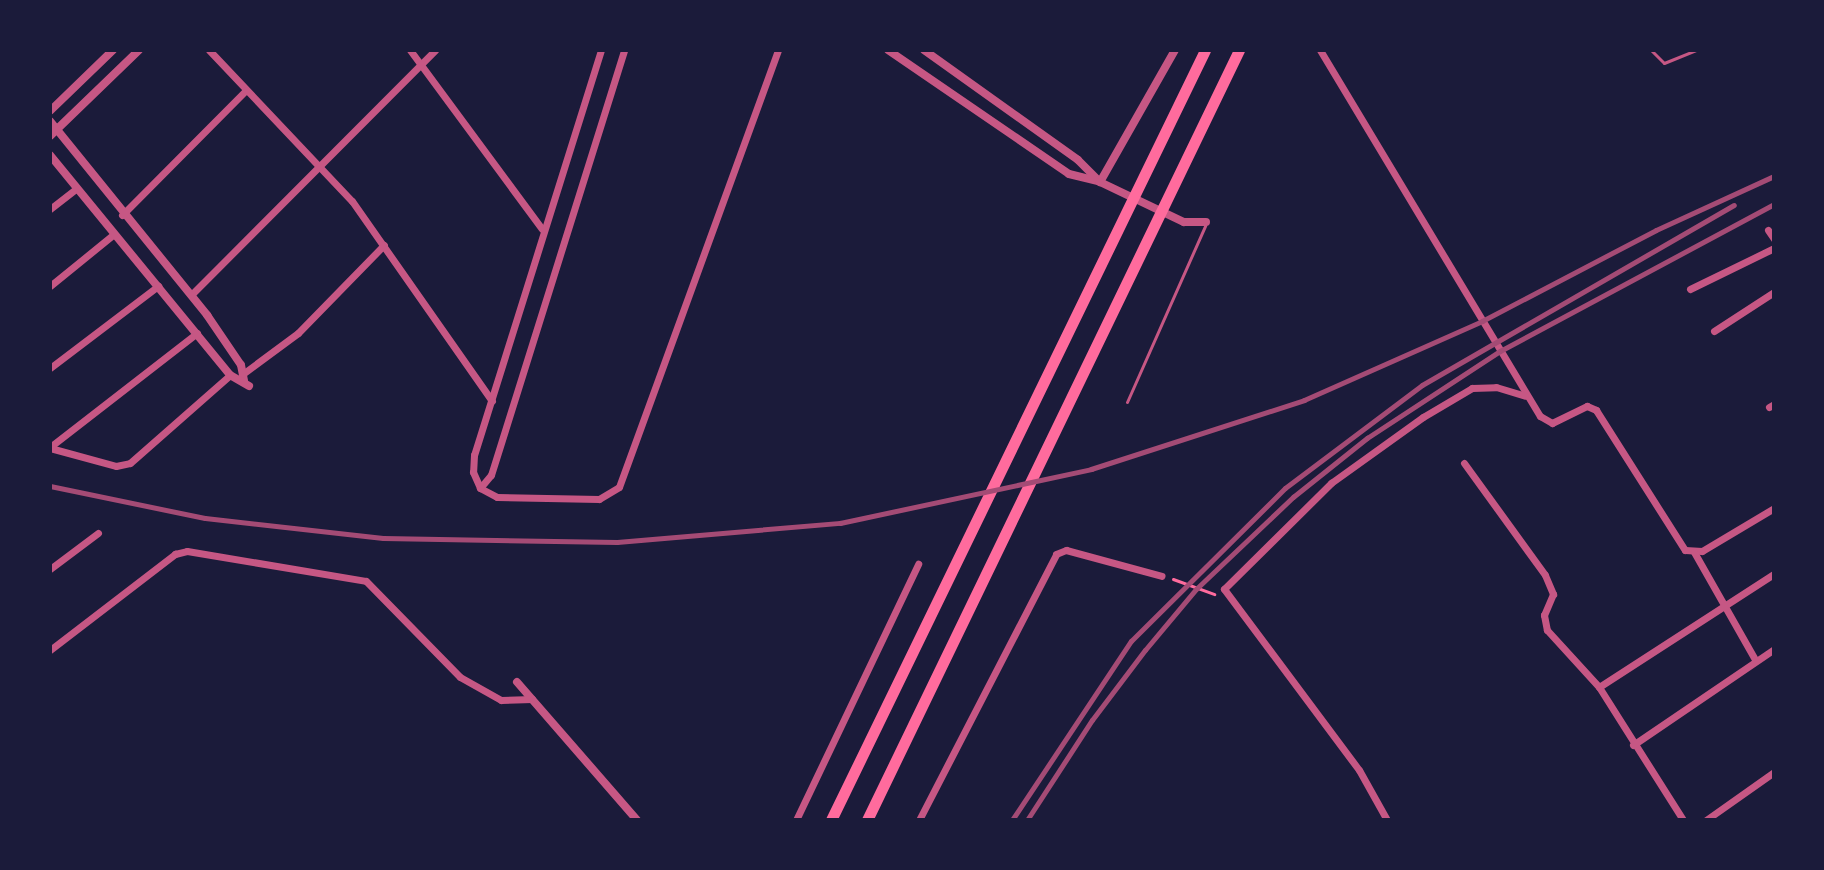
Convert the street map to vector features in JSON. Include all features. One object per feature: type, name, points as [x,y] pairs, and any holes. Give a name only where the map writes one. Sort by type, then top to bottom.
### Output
[{"type":"highway","points":[[831,820],[1205,50]]},
{"type":"highway","points":[[867,820],[1239,50]]},
{"type":"street","points":[[50,111],[113,50]]},
{"type":"street","points":[[53,133],[139,50]]},
{"type":"street","points":[[209,50],[319,162],[384,245],[492,401]]},
{"type":"street","points":[[410,50],[542,229]]},
{"type":"street","points":[[191,295],[319,162],[435,50]]},
{"type":"street","points":[[601,50],[542,229],[474,455],[473,472],[480,488],[506,499],[599,499],[614,493],[778,50]]},
{"type":"street","points":[[480,488],[491,475],[624,50]]},
{"type":"street","points":[[888,50],[1069,174],[1100,182],[1184,222],[1206,222]]},
{"type":"street","points":[[924,50],[1078,160],[1100,182]]},
{"type":"street","points":[[1100,182],[1175,50]]},
{"type":"street","points":[[1320,50],[1525,396],[1540,416],[1552,423],[1587,406],[1596,410],[1672,537],[1694,552],[1722,608],[1756,661]]},
{"type":"street","points":[[122,215],[246,90]]},
{"type":"street","points":[[50,121],[53,133],[191,295],[246,380]]},
{"type":"street","points":[[50,155],[230,375],[246,380]]},
{"type":"street","points":[[50,209],[76,189]]},
{"type":"street","points":[[1768,230],[1774,239]]},
{"type":"street","points":[[50,286],[114,234]]},
{"type":"street","points":[[246,380],[298,333],[384,245]]},
{"type":"street","points":[[1690,289],[1774,248]]},
{"type":"street","points":[[50,368],[158,286]]},
{"type":"street","points":[[1714,331],[1774,292]]},
{"type":"street","points":[[50,447],[197,333]]},
{"type":"street","points":[[50,447],[116,466],[130,463],[230,375]]},
{"type":"street","points":[[1387,820],[1359,770],[1224,589],[1331,483],[1423,417],[1472,388],[1496,387],[1525,396]]},
{"type":"street","points":[[1464,463],[1545,575],[1553,594],[1544,615],[1547,630],[1599,687],[1683,820]]},
{"type":"street","points":[[1694,552],[1774,508]]},
{"type":"street","points":[[50,569],[98,533]]},
{"type":"street","points":[[919,820],[1056,554],[1066,550],[1162,576]]},
{"type":"street","points":[[50,650],[175,554],[187,551],[366,581],[460,677],[501,700],[532,699]]},
{"type":"street","points":[[796,820],[918,564]]},
{"type":"street","points":[[1599,687],[1774,574]]},
{"type":"street","points":[[1633,745],[1774,649]]},
{"type":"street","points":[[517,682],[634,817],[622,820]]},
{"type":"street","points":[[1706,820],[1774,772]]},
{"type":"lane","points":[[1651,50],[1664,63],[1696,50]]},
{"type":"lane","points":[[1127,402],[1206,222]]},
{"type":"path","points":[[1162,576],[1208,594],[1224,589]]},
{"type":"railway","points":[[50,486],[205,518],[383,538],[617,542],[840,523],[1091,469],[1304,400],[1482,321],[1656,230],[1774,176]]},
{"type":"railway","points":[[1027,820],[1092,720],[1145,650],[1196,589],[1293,497],[1367,438],[1500,351],[1774,204]]},
{"type":"railway","points":[[1012,820],[1131,641],[1285,488],[1422,385],[1734,205]]}]
